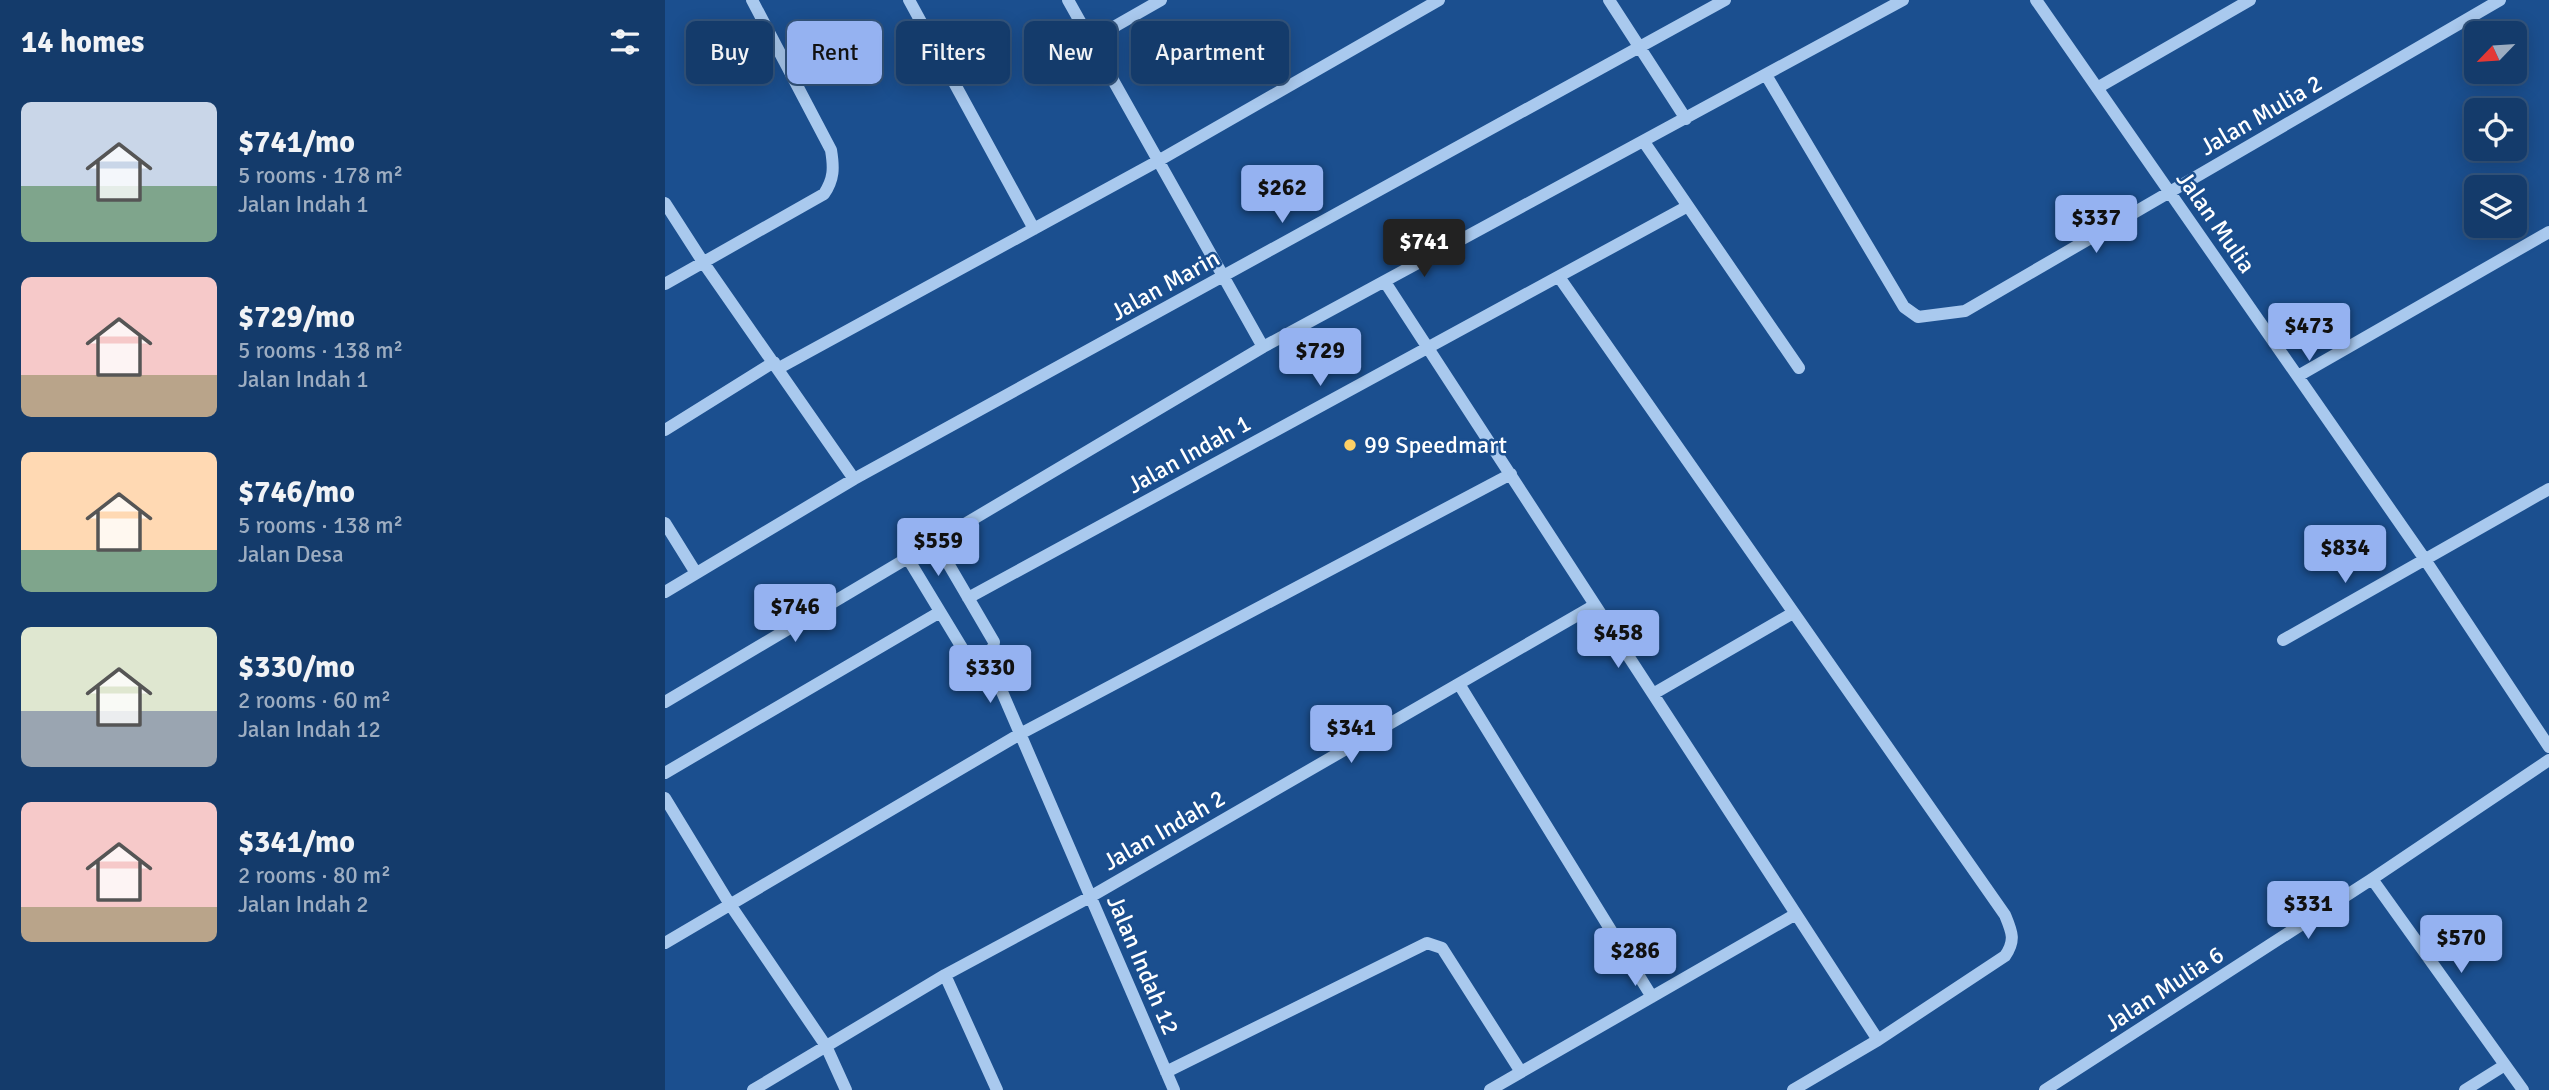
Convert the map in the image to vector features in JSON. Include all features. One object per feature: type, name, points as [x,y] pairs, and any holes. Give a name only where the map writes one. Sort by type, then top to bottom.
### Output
[{"type":"street","points":[[665,284],[824,194],[834,170],[831,150],[752,0]]},
{"type":"street","points":[[909,0],[1034,229]]},
{"type":"street","points":[[1068,0],[1080,21]]},
{"type":"street","points":[[1117,25],[1161,0]]},
{"type":"street","points":[[665,429],[776,365],[1158,161],[1439,0]]},
{"type":"street","points":[[1609,0],[1686,119]]},
{"type":"street","name":"Jalan Marin","points":[[665,592],[855,479],[1725,0]]},
{"type":"street","points":[[665,702],[1263,348],[1903,0]]},
{"type":"street","name":"Jalan Mulia","points":[[2036,0],[2424,558],[2549,747]]},
{"type":"street","points":[[2097,88],[2250,0]]},
{"type":"street","name":"Jalan Mulia 2","points":[[1766,75],[1904,307],[1918,317],[1965,311],[2500,0]]},
{"type":"street","points":[[1115,84],[1263,348]]},
{"type":"street","points":[[1644,142],[1799,368]]},
{"type":"street","points":[[665,203],[703,262],[855,479]]},
{"type":"street","name":"Jalan Indah 1","points":[[968,598],[1688,206]]},
{"type":"street","points":[[2298,376],[2549,232]]},
{"type":"street","points":[[1559,277],[2005,915],[2013,934],[2012,946],[2005,956],[1878,1040],[1793,1090]]},
{"type":"street","points":[[1385,282],[1878,1040]]},
{"type":"street","points":[[665,943],[1020,734],[1511,474]]},
{"type":"street","points":[[2283,640],[2549,489]]},
{"type":"street","points":[[665,523],[696,573]]},
{"type":"street","name":"Jalan Indah 12","points":[[935,541],[994,642],[990,664],[1174,1090]]},
{"type":"street","points":[[908,557],[967,656],[990,664]]},
{"type":"street","name":"Jalan Indah 2","points":[[753,1090],[945,975],[1090,897],[1595,605]]},
{"type":"street","points":[[665,773],[940,612]]},
{"type":"street","points":[[1653,694],[1793,612]]},
{"type":"street","points":[[1459,684],[1653,997]]},
{"type":"street","name":"Jalan Mulia 6","points":[[2045,1090],[2372,879],[2549,760]]},
{"type":"street","points":[[665,799],[729,903],[826,1046],[846,1090]]},
{"type":"street","points":[[2372,879],[2523,1090]]},
{"type":"street","points":[[1490,1090],[1796,915]]},
{"type":"street","points":[[1166,1072],[1427,943],[1442,948],[1521,1072]]},
{"type":"street","points":[[945,975],[997,1090]]},
{"type":"street","points":[[2465,1090],[2505,1065]]},
{"type":"place","name":"99 Speedmart","points":[[1350,445]]}]
